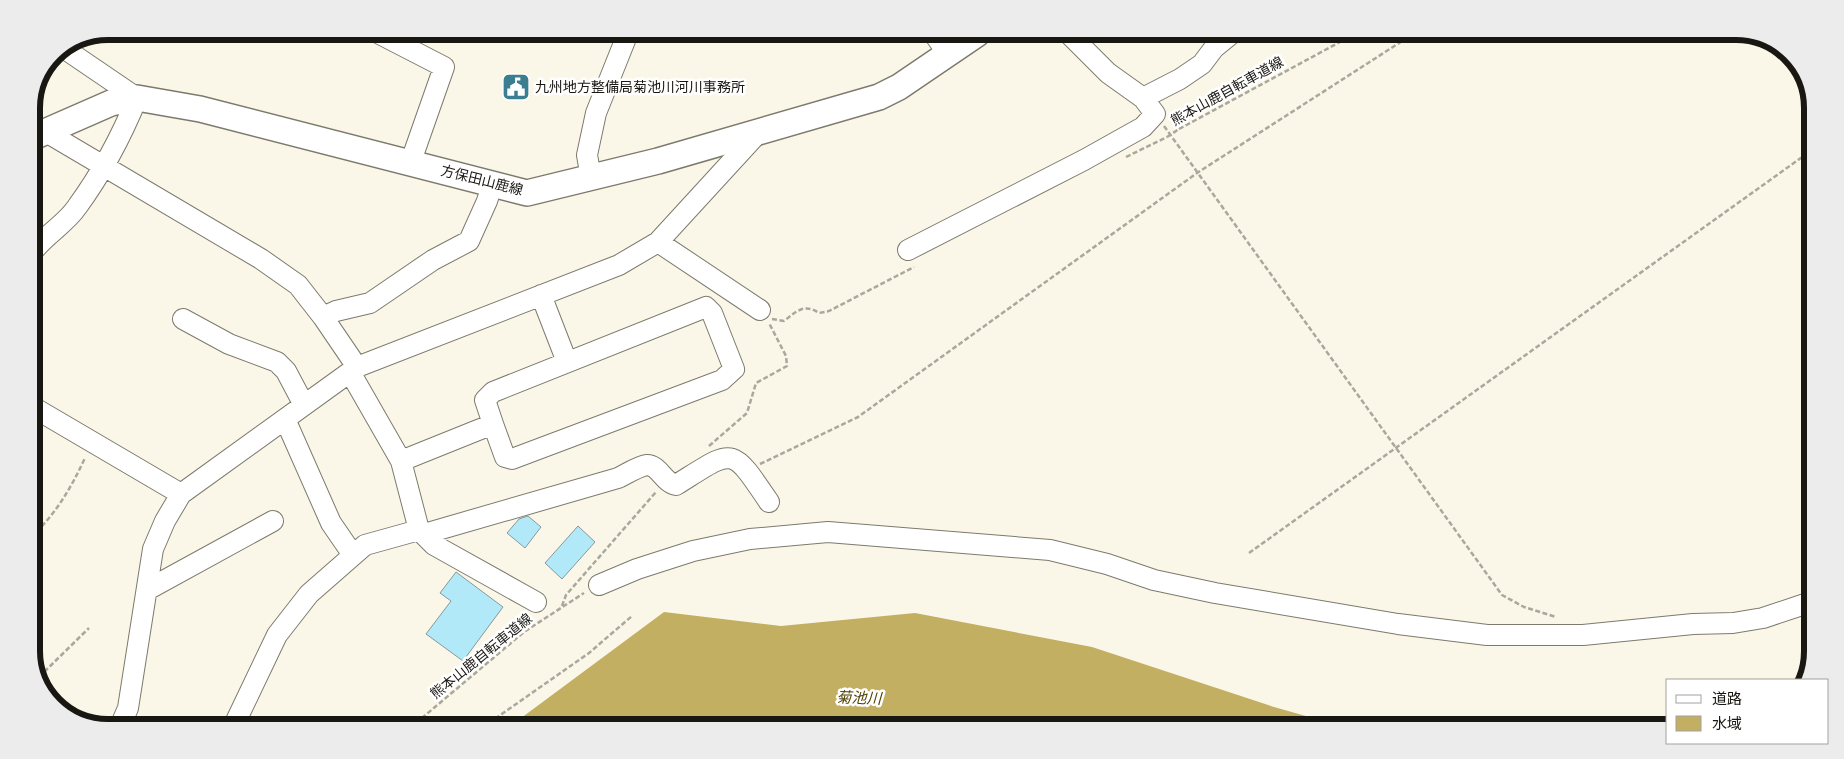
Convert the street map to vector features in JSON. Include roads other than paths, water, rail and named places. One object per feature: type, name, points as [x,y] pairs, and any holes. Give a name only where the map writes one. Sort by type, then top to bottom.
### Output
[{"type":"main road","name":"方保田山鹿線","points":[[40,135],[111,103],[137,98],[200,108],[411,161],[492,185],[527,193],[757,134],[879,97],[899,87],[968,40]]},
{"type":"street","points":[[391,40],[444,68],[411,161]]},
{"type":"street","points":[[591,178],[586,155],[596,113],[625,40]]},
{"type":"street","points":[[938,40],[948,54]]},
{"type":"street","points":[[1075,40],[1108,73],[1149,106]]},
{"type":"street","points":[[908,250],[1143,127],[1149,106],[1180,79],[1202,64],[1214,48],[1224,40]]},
{"type":"street","points":[[40,242],[76,208],[103,165],[137,98],[69,52]]},
{"type":"street","points":[[123,719],[128,708],[153,549],[165,521],[181,494],[354,370],[619,265],[658,242],[757,134]]},
{"type":"street","points":[[40,135],[103,165],[261,259],[298,285],[323,317],[354,370],[401,461],[421,532],[434,545],[536,602]]},
{"type":"street","points":[[323,317],[336,311],[370,303],[433,260],[469,241],[487,202],[492,185]]},
{"type":"street","points":[[658,242],[760,310]]},
{"type":"street","points":[[541,296],[568,362]]},
{"type":"street","points":[[706,307],[712,313],[734,370],[722,380],[512,459],[505,456],[492,424],[485,400],[493,392],[706,307]]},
{"type":"street","points":[[183,319],[229,344],[277,362],[286,370],[304,405]]},
{"type":"street","points":[[40,411],[181,494]]},
{"type":"street","points":[[285,419],[330,523],[353,555]]},
{"type":"street","points":[[401,461],[492,424]]},
{"type":"street","points":[[237,719],[277,635],[309,594],[365,544],[421,532],[618,478],[646,465],[653,466],[670,484],[676,485],[718,459],[728,457],[738,459],[770,502]]},
{"type":"street","points":[[147,590],[273,521]]},
{"type":"street","points":[[599,585],[637,569],[693,551],[750,539],[828,532],[1050,550],[1107,564],[1154,580],[1215,593],[1398,624],[1487,635],[1583,635],[1693,624],[1733,623],[1762,618],[1804,604]]},
{"type":"water","name":"菊池川","points":[[664,612],[781,626],[915,613],[1092,647],[1274,707],[1316,719],[520,719]]},
{"type":"place","name":"九州地方整備局菊池川河川事務所","points":[[516,87]]}]
